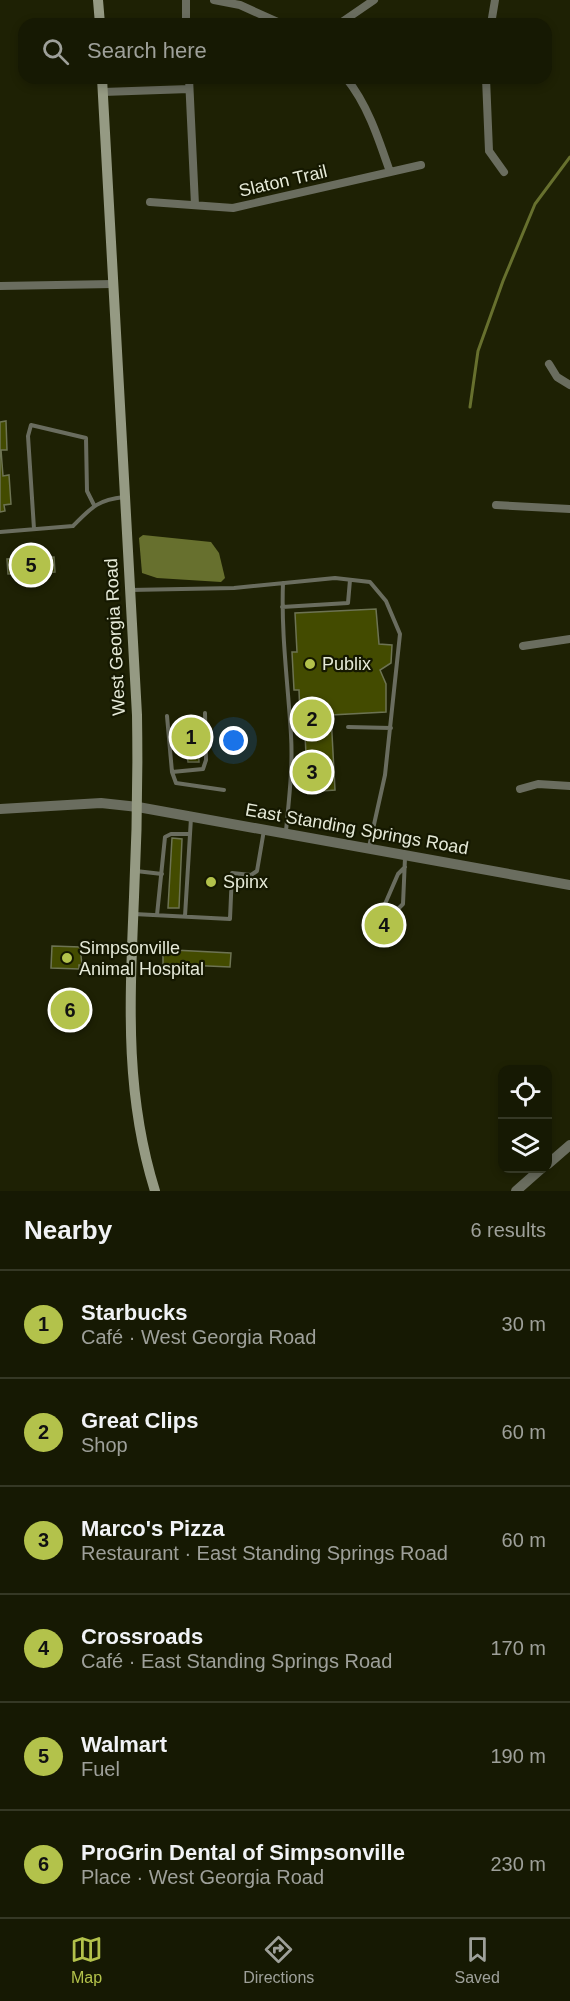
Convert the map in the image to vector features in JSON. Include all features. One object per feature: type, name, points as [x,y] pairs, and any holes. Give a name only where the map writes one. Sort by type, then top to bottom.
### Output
[{"type":"main road","points":[[98,0],[99,18]]},
{"type":"main road","name":"West Georgia Road","points":[[102,84],[136,715],[138,807],[130,1043],[134,1101],[142,1147],[155,1191]]},
{"type":"street","points":[[186,0],[186,18]]},
{"type":"street","points":[[214,0],[240,5],[269,18]]},
{"type":"street","points":[[348,18],[374,0]]},
{"type":"street","points":[[492,18],[495,0]]},
{"type":"street","points":[[189,84],[195,205]]},
{"type":"street","points":[[349,84],[373,125],[390,172]]},
{"type":"street","points":[[486,84],[489,151],[504,172]]},
{"type":"street","points":[[103,92],[189,89]]},
{"type":"street","name":"Slaton Trail","points":[[150,202],[233,208],[421,165]]},
{"type":"street","points":[[0,286],[113,284]]},
{"type":"street","points":[[549,364],[556,377],[570,385]]},
{"type":"street","points":[[496,505],[570,509]]},
{"type":"street","points":[[523,646],[570,639]]},
{"type":"street","points":[[520,789],[538,784],[570,786]]},
{"type":"street","name":"East Standing Springs Road","points":[[0,809],[101,803],[138,807],[286,831],[570,885]]},
{"type":"street","points":[[552,1161],[570,1145]]},
{"type":"street","points":[[516,1191],[536,1173]]},
{"type":"lane","points":[[34,529],[28,436],[31,425],[86,438],[87,491],[94,505]]},
{"type":"lane","points":[[0,532],[73,526],[94,505],[105,499],[124,497]]},
{"type":"lane","points":[[130,590],[234,588],[335,578],[370,582],[386,601],[400,634],[385,776],[369,847]]},
{"type":"lane","points":[[282,607],[348,603],[350,580]]},
{"type":"lane","points":[[283,583],[285,686],[291,734],[286,831]]},
{"type":"lane","points":[[172,772],[204,769],[206,760],[205,713]]},
{"type":"lane","points":[[167,716],[172,772],[176,783],[224,790]]},
{"type":"lane","points":[[348,727],[391,728]]},
{"type":"lane","points":[[185,916],[191,816]]},
{"type":"lane","points":[[134,914],[230,919],[232,873],[251,875],[256,871],[265,828]]},
{"type":"lane","points":[[157,915],[165,837],[171,834],[190,834]]},
{"type":"lane","points":[[405,867],[398,874],[385,904],[387,907],[398,909],[403,904],[406,855]]},
{"type":"lane","points":[[135,870],[162,874]]},
{"type":"lane","points":[[99,974],[131,973]]},
{"type":"shaded area","points":[[143,535],[211,542],[219,553],[225,578],[221,582],[157,578],[142,573],[139,538]]},
{"type":"building","points":[[6,421],[7,450],[1,450],[3,476],[9,475],[11,504],[4,505],[5,511],[0,512],[0,422]]},
{"type":"building","points":[[54,557],[55,572],[8,574],[7,559]]},
{"type":"building","points":[[376,609],[379,644],[392,645],[391,663],[380,670],[386,684],[386,712],[331,715],[335,790],[308,792],[304,716],[300,716],[299,690],[294,690],[292,652],[297,652],[295,613]]},
{"type":"building","points":[[197,724],[199,762],[188,762],[184,725]]},
{"type":"building","name":"Spinx","points":[[172,838],[182,839],[179,908],[168,908]]},
{"type":"building","points":[[381,913],[392,915],[388,937],[376,934]]},
{"type":"building","name":"Simpsonville Animal Hospital","points":[[52,946],[80,947],[82,965],[79,965],[79,969],[51,968]]},
{"type":"building","points":[[168,947],[174,950],[231,953],[230,967],[163,964],[163,949]]},
{"type":"building","points":[[57,999],[84,1000],[83,1021],[56,1020]]},
{"type":"waterway","points":[[470,407],[478,351],[503,281],[535,204],[570,157]]},
{"type":"place","name":"Walmart","points":[[31,565]]},
{"type":"place","name":"Publix","points":[[310,664]]},
{"type":"place","name":"Great Clips","points":[[312,719]]},
{"type":"place","name":"Starbucks","points":[[191,737]]},
{"type":"place","name":"Marco's Pizza","points":[[312,772]]},
{"type":"place","name":"Spinx","points":[[211,882]]},
{"type":"place","name":"Crossroads","points":[[384,925]]},
{"type":"place","name":"Simpsonville Animal Hospital","points":[[67,958]]},
{"type":"place","name":"ProGrin Dental of Simpsonville","points":[[70,1010]]}]
